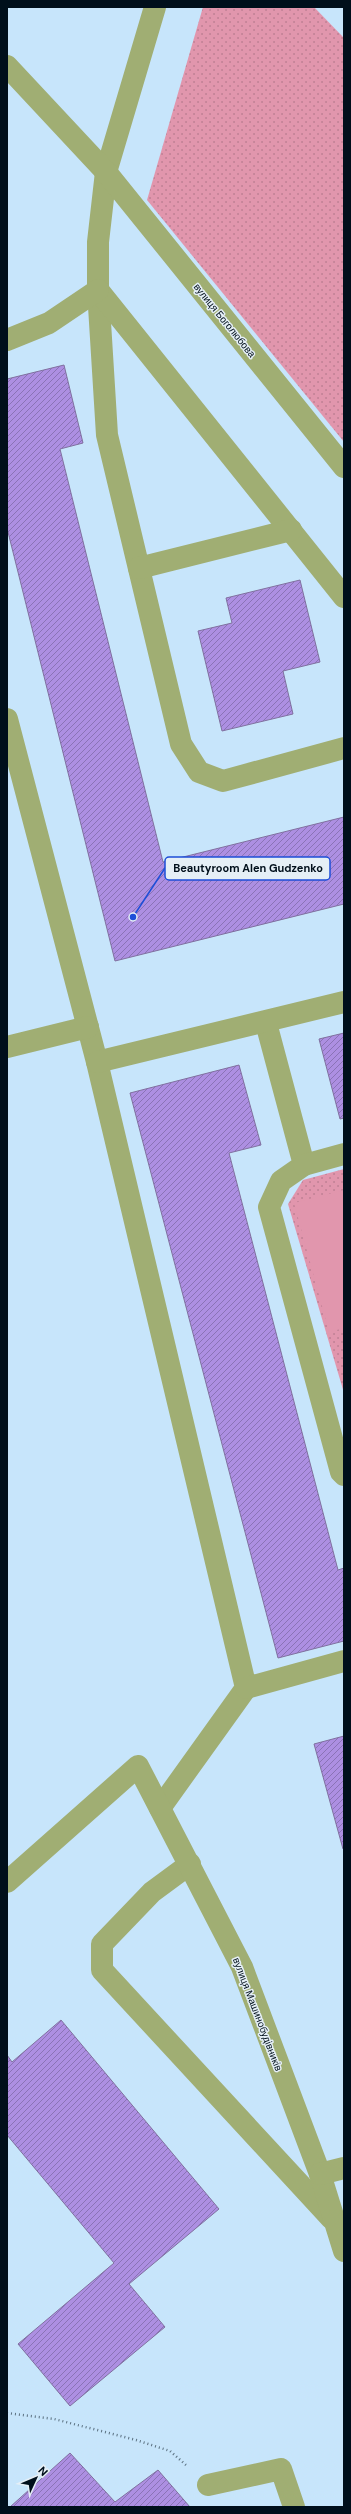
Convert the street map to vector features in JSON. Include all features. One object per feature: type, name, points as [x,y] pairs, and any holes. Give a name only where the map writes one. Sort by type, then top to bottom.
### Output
[{"type":"street","points":[[155,7],[106,172],[98,242],[98,290],[107,435],[181,744],[199,772],[224,780],[344,748]]},
{"type":"street","name":"вулиця Боголюбова","points":[[7,66],[106,172],[344,467]]},
{"type":"street","points":[[7,340],[49,323],[98,290]]},
{"type":"street","points":[[98,290],[344,597]]},
{"type":"street","points":[[139,568],[291,530]]},
{"type":"street","points":[[7,719],[97,1062],[246,1688]]},
{"type":"street","points":[[97,1062],[266,1023],[344,1002]]},
{"type":"street","points":[[266,1023],[304,1165]]},
{"type":"street","points":[[8,1044],[88,1027]]},
{"type":"street","points":[[344,1154],[304,1165],[281,1181],[270,1207],[341,1472],[344,1475]]},
{"type":"street","points":[[160,1808],[246,1688],[344,1661]]},
{"type":"street","name":"вулиця Машинобудівників","points":[[7,1882],[138,1766],[242,1967],[320,2174],[344,2251]]},
{"type":"street","points":[[190,1864],[152,1892],[102,1944],[102,1970],[272,2156],[334,2221]]},
{"type":"street","points":[[320,2174],[344,2168]]},
{"type":"street","points":[[208,2485],[281,2469],[294,2507]]},
{"type":"path","points":[[7,2413],[54,2419],[170,2451],[208,2485]]},
{"type":"shaded area","points":[[203,7],[314,7],[344,38],[344,442],[147,200]]},
{"type":"shaded area","points":[[344,1169],[344,1393],[288,1204],[303,1180]]},
{"type":"shaded area","points":[[344,1190],[344,1328],[329,1332],[294,1203]]},
{"type":"building","points":[[64,365],[83,443],[60,449],[163,862],[344,817],[344,904],[115,961],[7,528],[7,379]]},
{"type":"building","points":[[300,580],[320,662],[283,671],[293,714],[222,731],[198,631],[232,623],[226,598]]},
{"type":"building","points":[[344,1033],[344,1118],[340,1119],[319,1039]]},
{"type":"building","points":[[239,1065],[261,1145],[229,1153],[338,1570],[344,1568],[344,1641],[278,1658],[130,1093]]},
{"type":"building","points":[[344,1736],[344,1849],[343,1849],[314,1744]]},
{"type":"building","points":[[61,2020],[219,2209],[129,2284],[165,2327],[70,2406],[18,2344],[114,2263],[7,2135],[7,2055],[12,2062]]},
{"type":"building","points":[[70,2453],[115,2502],[158,2470],[190,2507],[10,2507]]},
{"type":"place","name":"Beautyroom Alen Gudzenko","points":[[133,917]]}]
